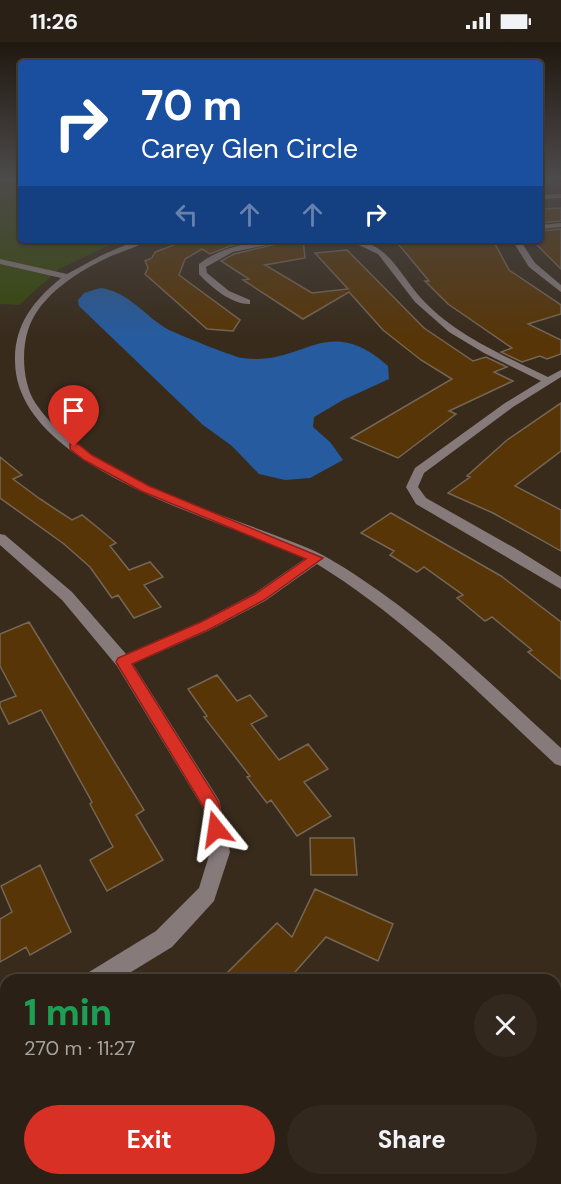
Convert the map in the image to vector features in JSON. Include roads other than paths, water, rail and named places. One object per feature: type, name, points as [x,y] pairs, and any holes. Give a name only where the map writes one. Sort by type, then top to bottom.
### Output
[{"type":"street","points":[[136,243],[109,253],[67,277],[36,307],[20,339],[20,380],[30,403],[47,424],[88,458],[145,488],[316,558],[398,612],[561,759]]},
{"type":"street","points":[[247,302],[226,293],[203,274],[202,266],[210,258],[273,243]]},
{"type":"street","points":[[359,243],[381,252],[418,300],[452,330],[487,351],[547,380]]},
{"type":"street","points":[[518,243],[532,265],[561,289]]},
{"type":"street","points":[[0,261],[67,277]]},
{"type":"street","points":[[561,373],[547,380],[419,471],[412,487],[421,501],[513,553],[561,584]]},
{"type":"street","points":[[1,540],[67,596],[123,662],[212,806],[220,852],[207,894],[164,939],[107,974]]},
{"type":"street","points":[[123,662],[206,626],[260,597],[316,558]]},
{"type":"water","points":[[100,288],[120,294],[169,330],[242,358],[264,359],[315,345],[331,342],[348,343],[366,350],[388,366],[389,379],[343,400],[314,417],[313,427],[330,442],[343,460],[310,478],[285,480],[259,474],[232,446],[203,425],[79,306],[78,300],[84,293]]}]
